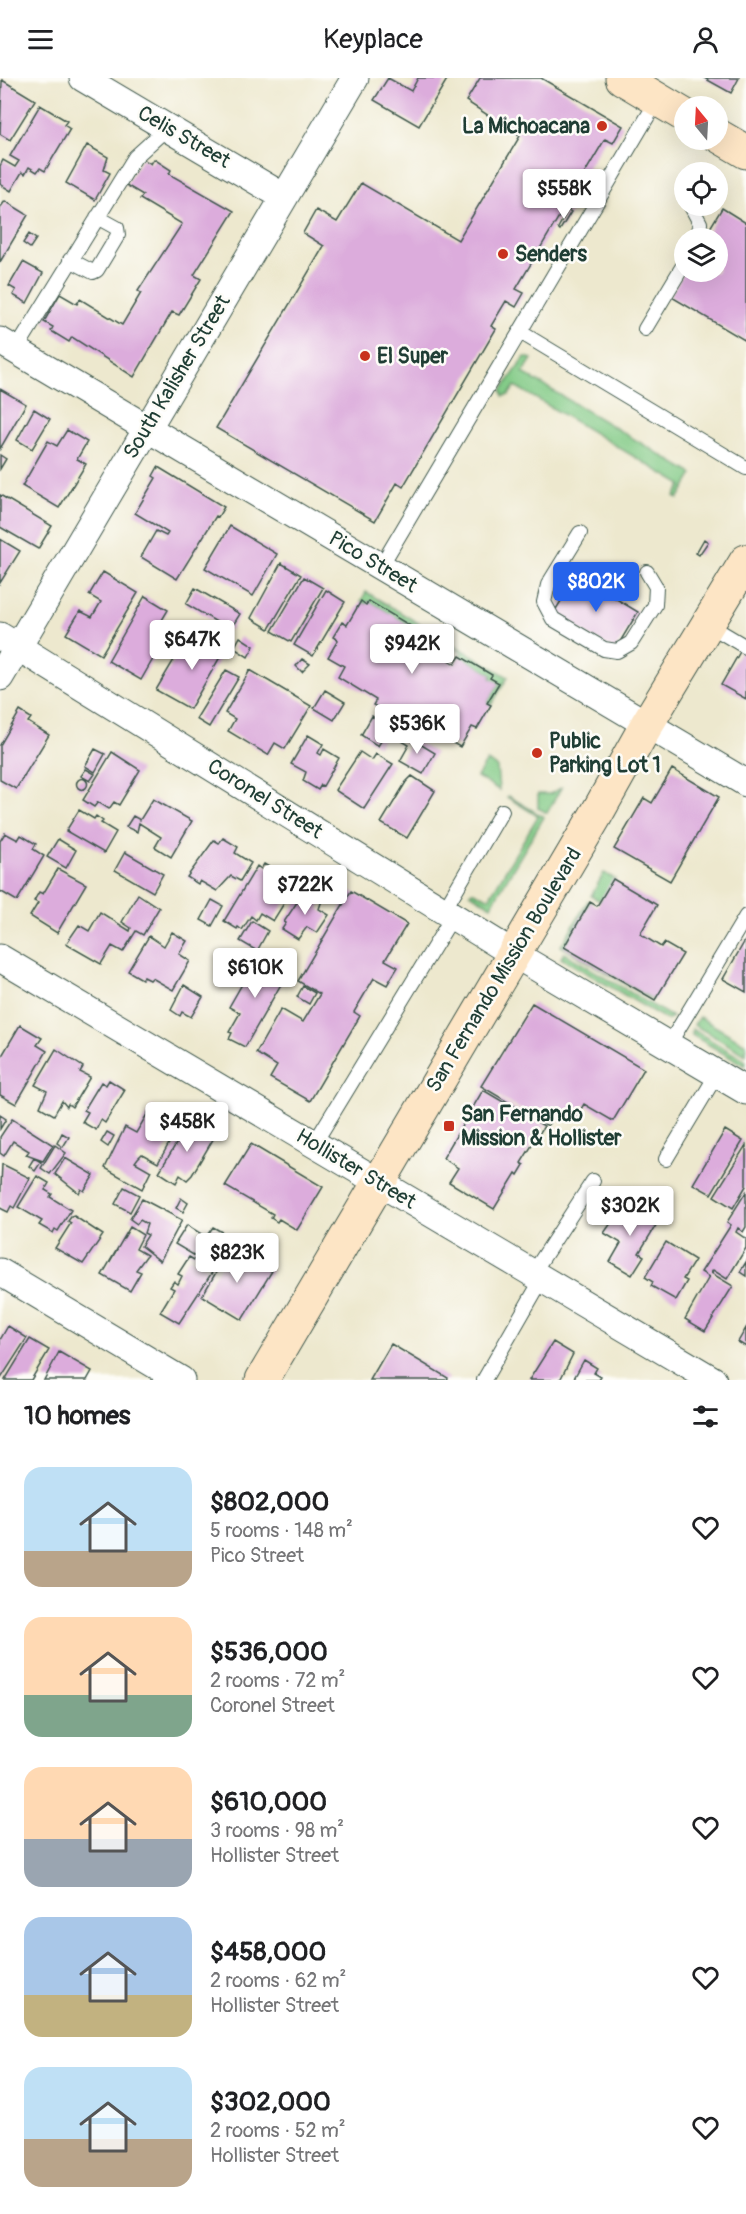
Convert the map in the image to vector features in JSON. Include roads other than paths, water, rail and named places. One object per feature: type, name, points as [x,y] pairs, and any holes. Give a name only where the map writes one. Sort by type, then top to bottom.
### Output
[{"type":"main road","points":[[622,78],[671,107]]},
{"type":"main road","name":"San Fernando Mission Boulevard","points":[[262,1380],[647,724],[746,561]]},
{"type":"street","name":"Celis Street","points":[[83,78],[285,196]]},
{"type":"street","name":"South Kalisher Street","points":[[0,677],[9,641],[147,428],[355,78]]},
{"type":"street","name":"Pico Street","points":[[8,345],[746,783]]},
{"type":"street","name":"Coronel Street","points":[[9,641],[514,954],[746,1091]]},
{"type":"street","name":"Hollister Street","points":[[0,958],[713,1380]]},
{"type":"street","points":[[0,1272],[181,1380]]},
{"type":"lane","points":[[381,566],[520,332],[671,107]]},
{"type":"lane","points":[[8,345],[70,260],[135,157],[167,128]]},
{"type":"lane","points":[[70,260],[93,272],[98,270],[118,235],[117,228],[97,217]]},
{"type":"lane","points":[[645,329],[674,281]]},
{"type":"lane","points":[[520,332],[746,468]]},
{"type":"lane","points":[[580,533],[548,585],[544,602],[553,619],[604,649],[612,651],[628,646],[655,605],[656,587],[647,572]]},
{"type":"lane","points":[[709,625],[746,647]]},
{"type":"lane","points":[[314,1144],[448,913],[502,811]]},
{"type":"lane","points":[[668,1046],[746,916]]},
{"type":"lane","points":[[666,1159],[717,1074]]},
{"type":"lane","points":[[484,1380],[538,1276],[593,1181]]},
{"type":"place","name":"La Michoacana","points":[[602,126]]},
{"type":"place","name":"Senders","points":[[503,254]]},
{"type":"place","name":"El Super","points":[[365,356]]},
{"type":"place","name":"Public Parking Lot 1","points":[[537,753]]},
{"type":"place","name":"San Fernando Mission & Hollister","points":[[449,1126]]}]
